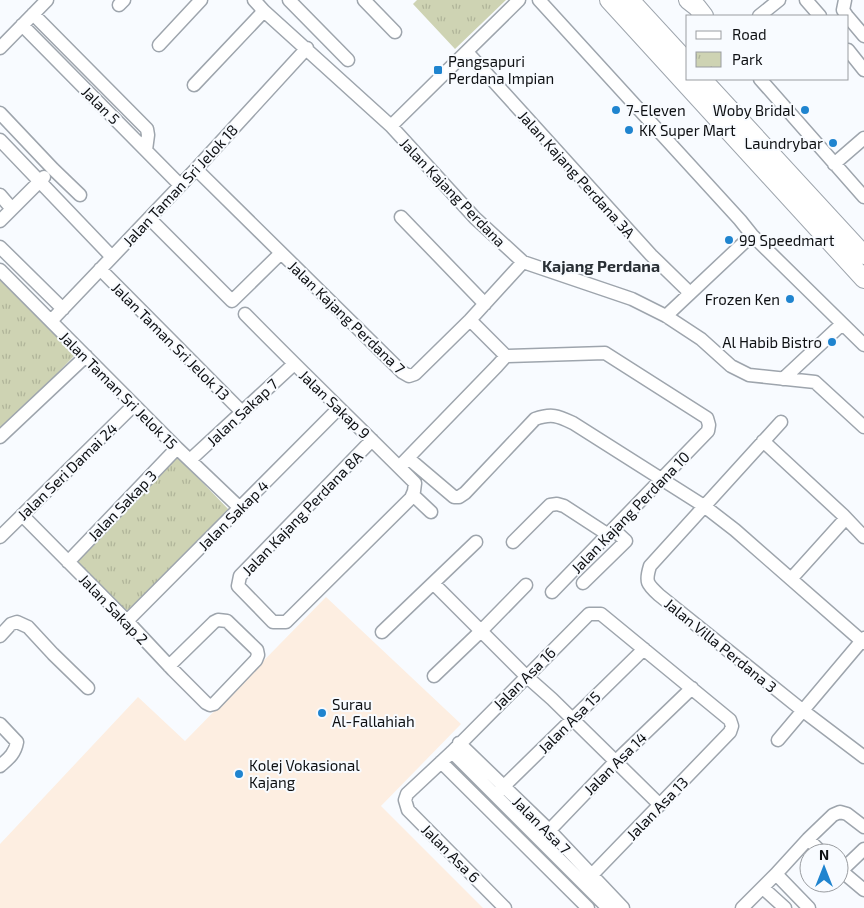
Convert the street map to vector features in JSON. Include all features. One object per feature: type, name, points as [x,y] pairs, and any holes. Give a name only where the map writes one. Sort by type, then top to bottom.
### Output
[{"type":"highway","points":[[609,0],[864,279]]},
{"type":"highway","points":[[630,0],[686,61]]},
{"type":"highway","points":[[688,0],[703,15]]},
{"type":"highway","points":[[703,80],[864,255]]},
{"type":"street","points":[[0,48],[47,0]]},
{"type":"street","points":[[159,45],[202,0]]},
{"type":"street","name":"Jalan Kajang Perdana","points":[[254,0],[391,126],[475,218],[523,262],[632,299],[666,316],[700,339],[731,366],[749,375],[814,382],[864,426]]},
{"type":"street","points":[[289,0],[348,60]]},
{"type":"street","points":[[364,0],[395,32]]},
{"type":"street","points":[[391,126],[519,0]]},
{"type":"street","points":[[539,0],[752,235],[864,345]]},
{"type":"street","points":[[760,15],[779,0]]},
{"type":"street","points":[[806,0],[819,15]]},
{"type":"street","points":[[845,0],[843,10],[846,15]]},
{"type":"street","points":[[194,85],[264,11]]},
{"type":"street","points":[[33,14],[147,129],[146,150]]},
{"type":"street","points":[[849,19],[864,36]]},
{"type":"street","name":"Jalan 5","points":[[22,25],[180,185]]},
{"type":"street","name":"Jalan Taman Sri Jelok 18","points":[[51,321],[196,169],[306,48]]},
{"type":"street","points":[[849,51],[864,70]]},
{"type":"street","name":"Jalan Kajang Perdana 3A","points":[[467,52],[651,255],[690,294]]},
{"type":"street","points":[[761,80],[864,197]]},
{"type":"street","points":[[0,113],[80,195]]},
{"type":"street","points":[[834,164],[864,138]]},
{"type":"street","points":[[0,140],[112,257]]},
{"type":"street","points":[[0,221],[53,169]]},
{"type":"street","name":"Jalan Kajang Perdana 7","points":[[196,169],[408,376],[416,374],[470,320]]},
{"type":"street","points":[[0,195],[12,209]]},
{"type":"street","points":[[401,217],[484,304]]},
{"type":"street","points":[[149,218],[232,301],[281,253]]},
{"type":"street","points":[[666,316],[752,235]]},
{"type":"street","points":[[0,247],[63,309]]},
{"type":"street","points":[[523,262],[470,320],[506,356],[403,462],[454,497],[459,497],[465,493],[535,419],[544,416],[558,416],[573,423],[704,506],[735,530],[863,641],[778,740]]},
{"type":"street","name":"Jalan Taman Sri Jelok 13","points":[[100,269],[242,412]]},
{"type":"street","name":"Jalan Taman Sri Jelok 15","points":[[0,270],[177,448],[240,508]]},
{"type":"street","name":"Jalan Sakap 9","points":[[244,314],[372,440],[403,462],[414,483],[412,496]]},
{"type":"street","points":[[783,378],[837,319]]},
{"type":"street","name":"Jalan Kajang Perdana 10","points":[[506,356],[605,353],[707,418],[709,425],[708,431],[663,479],[552,592]]},
{"type":"street","points":[[0,438],[86,356]]},
{"type":"street","name":"Jalan Sakap 7","points":[[190,460],[294,364]]},
{"type":"street","name":"Jalan Seri Damai 24","points":[[0,537],[134,405]]},
{"type":"street","name":"Jalan Sakap 4","points":[[127,621],[339,408]]},
{"type":"street","points":[[704,506],[781,422]]},
{"type":"street","name":"Jalan Kajang Perdana 8A","points":[[372,440],[240,576],[238,586],[273,622],[286,622],[412,496]]},
{"type":"street","points":[[763,441],[864,537]]},
{"type":"street","name":"Jalan Sakap 3","points":[[68,562],[177,448]]},
{"type":"street","points":[[412,496],[431,512]]},
{"type":"street","points":[[513,542],[550,505],[557,504],[564,506],[626,541],[583,583]]},
{"type":"street","name":"Jalan Villa Perdana 3","points":[[704,506],[650,566],[646,577],[647,582],[659,595],[802,710],[864,757]]},
{"type":"street","name":"Jalan Sakap 2","points":[[22,515],[127,621],[169,666],[206,703],[214,704],[256,660],[258,655],[257,650],[227,621],[218,620],[169,666]]},
{"type":"street","points":[[791,579],[846,518]]},
{"type":"street","points":[[382,632],[476,542]]},
{"type":"street","points":[[434,584],[660,805]]},
{"type":"street","points":[[434,676],[526,585]]},
{"type":"street","name":"Jalan Asa 16","points":[[407,794],[588,614],[601,614],[644,649]]},
{"type":"street","points":[[0,636],[11,624],[17,622],[28,627],[88,688]]},
{"type":"street","points":[[644,649],[692,688]]},
{"type":"street","name":"Jalan Asa 15","points":[[500,791],[644,649]]},
{"type":"street","name":"Jalan Asa 13","points":[[588,879],[730,732],[732,726],[730,720],[692,688]]},
{"type":"street","name":"Jalan Asa 14","points":[[545,835],[615,762],[692,688]]},
{"type":"street","points":[[0,724],[17,742],[13,754],[0,766]]},
{"type":"street","name":"Jalan Asa 7","points":[[455,747],[588,879],[623,908]]},
{"type":"street","name":"Jalan Asa 7","points":[[441,762],[588,908]]},
{"type":"street","name":"Jalan Asa 6","points":[[407,794],[405,800],[408,810],[505,908]]},
{"type":"street","points":[[742,908],[833,815],[840,812],[847,814],[864,827]]},
{"type":"street","points":[[808,839],[812,843]]},
{"type":"street","points":[[849,862],[864,849]]},
{"type":"street","points":[[776,874],[809,908]]},
{"type":"street","points":[[849,878],[864,890]]},
{"type":"street","name":"Jalan Asa 7","points":[[588,879],[608,908]]},
{"type":"street","points":[[763,888],[785,908]]},
{"type":"shaded area","name":"Kolej Vokasional Kajang","points":[[326,597],[461,724],[381,806],[483,908],[0,908],[0,844],[138,697],[185,741]]},
{"type":"green space","points":[[417,0],[506,0],[455,49],[413,4]]},
{"type":"green space","points":[[0,276],[73,350],[74,356],[0,429]]},
{"type":"green space","points":[[177,456],[230,511],[127,616],[74,562]]},
{"type":"place","name":"Pangsapuri Perdana Impian","points":[[438,70]]},
{"type":"place","name":"7-Eleven","points":[[616,110]]},
{"type":"place","name":"Woby Bridal","points":[[805,110]]},
{"type":"place","name":"KK Super Mart","points":[[629,130]]},
{"type":"place","name":"Laundrybar","points":[[833,143]]},
{"type":"place","name":"99 Speedmart","points":[[729,240]]},
{"type":"place","name":"Frozen Ken","points":[[790,299]]},
{"type":"place","name":"Al Habib Bistro","points":[[832,342]]},
{"type":"place","name":"Surau Al-Fallahiah","points":[[322,713]]},
{"type":"place","name":"Kolej Vokasional Kajang","points":[[239,774]]},
{"type":"district","name":"Kajang Perdana","points":[[601,265]]}]
